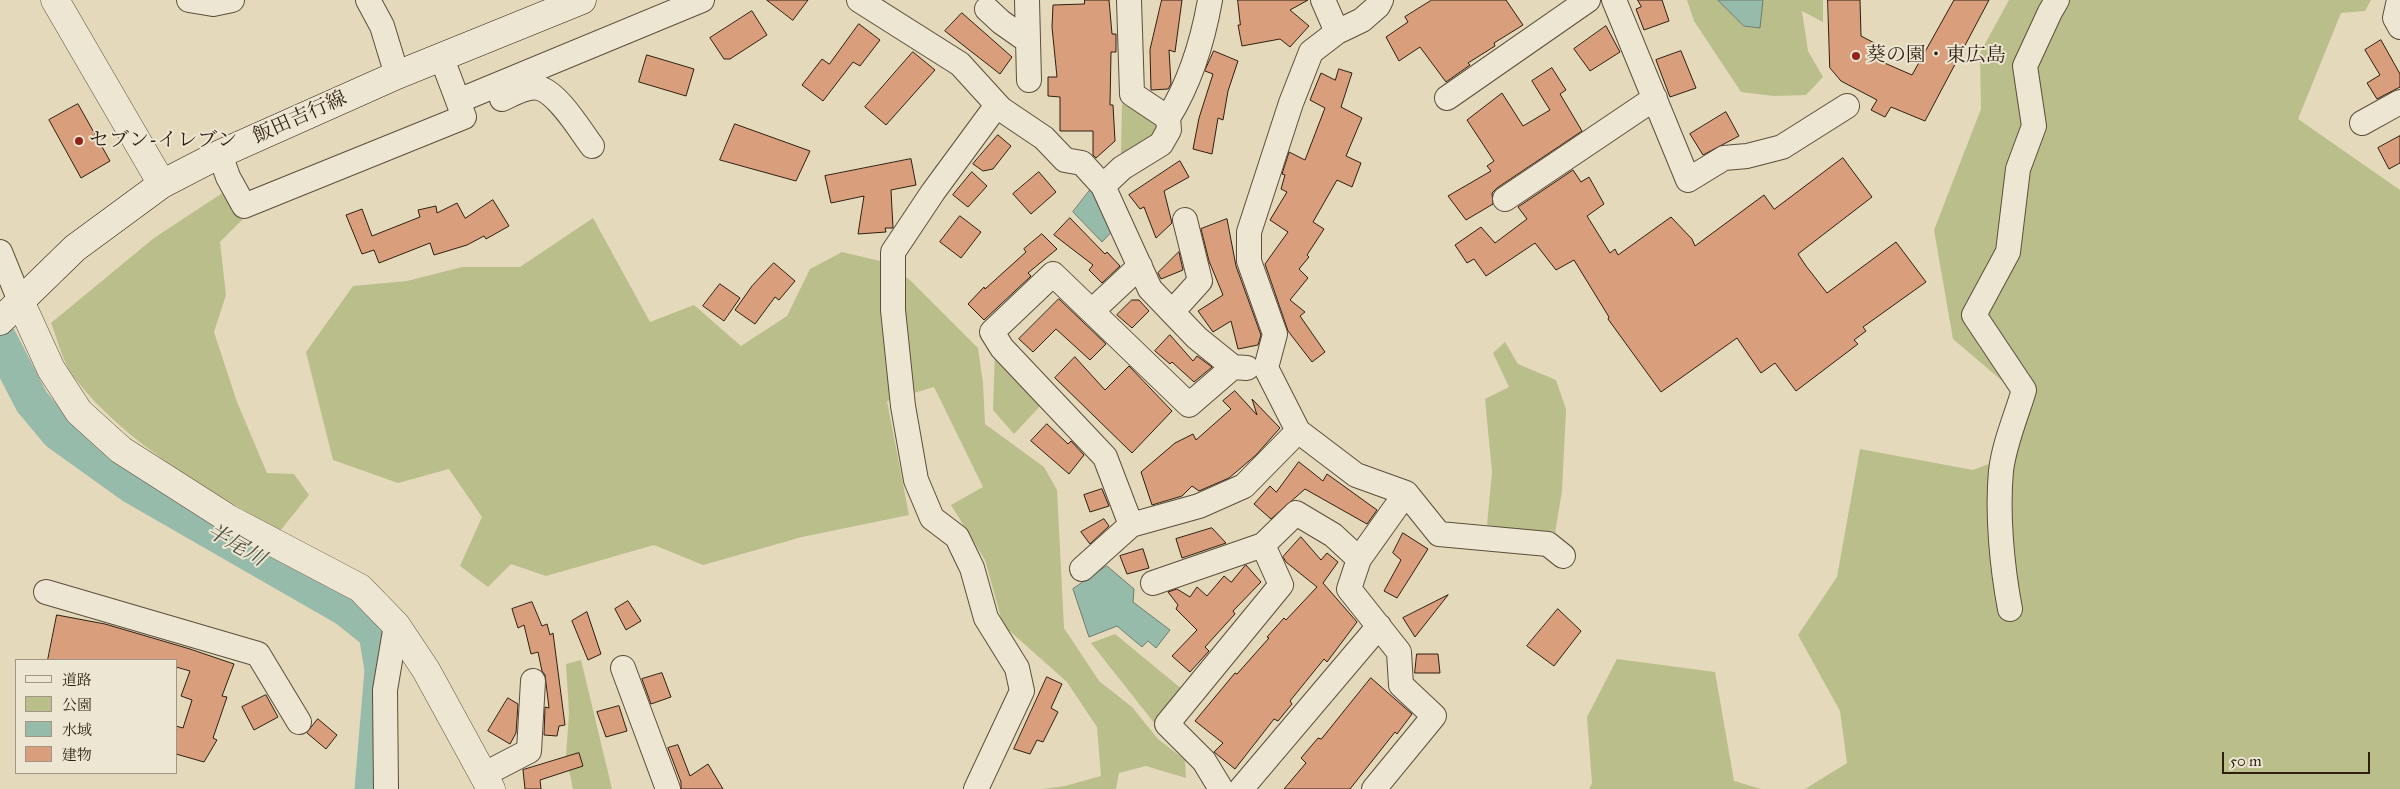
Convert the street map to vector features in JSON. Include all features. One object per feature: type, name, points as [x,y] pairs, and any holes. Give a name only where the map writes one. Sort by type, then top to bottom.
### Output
[{"type":"street","points":[[55,0],[162,184]]},
{"type":"street","points":[[189,0],[213,4],[232,0]]},
{"type":"street","points":[[368,0],[382,26],[397,75]]},
{"type":"street","name":"飯田吉行線","points":[[10,311],[75,248],[162,184],[220,154],[397,75],[582,0]]},
{"type":"street","points":[[220,154],[228,177],[244,206],[702,0]]},
{"type":"street","points":[[859,0],[960,64],[997,105],[1044,138],[1065,160],[1082,162],[1103,186],[1150,289],[1198,338],[1233,368]]},
{"type":"street","points":[[1027,0],[1029,80]]},
{"type":"street","points":[[1129,0],[1132,94],[1168,118]]},
{"type":"street","points":[[1103,186],[1122,168],[1161,144],[1169,130],[1168,118],[1179,99],[1206,25],[1210,0]]},
{"type":"street","points":[[1323,0],[1338,32]]},
{"type":"street","points":[[1380,0],[1378,6],[1362,20],[1338,32],[1311,52],[1290,103],[1249,232],[1249,261],[1275,334],[1266,368],[1298,431],[1356,475],[1406,493],[1439,534],[1548,544],[1563,556]]},
{"type":"street","points":[[1447,98],[1588,0]]},
{"type":"street","points":[[1614,0],[1688,180],[1724,158],[1747,156],[1782,147],[1847,106]]},
{"type":"street","points":[[2010,609],[2005,585],[2001,510],[2002,471],[2005,451],[2024,390],[1974,315],[2008,252],[2018,169],[2034,126],[2025,66],[2050,12],[2058,0]]},
{"type":"street","points":[[2399,0],[2395,18],[2400,27]]},
{"type":"street","points":[[987,9],[1001,22],[1028,40]]},
{"type":"street","points":[[441,56],[461,109]]},
{"type":"street","points":[[461,109],[525,89],[540,88],[558,101],[592,146]]},
{"type":"street","points":[[1505,199],[1654,98]]},
{"type":"street","points":[[2362,123],[2400,102]]},
{"type":"street","points":[[976,789],[1022,691],[1018,668],[986,618],[972,568],[957,537],[932,518],[916,480],[903,406],[893,310],[893,252],[933,192],[997,105]]},
{"type":"street","points":[[1172,312],[1200,282],[1185,220]]},
{"type":"street","points":[[0,252],[10,311],[79,412],[121,450],[229,519],[360,588],[396,625],[426,670],[487,782],[529,751],[533,680]]},
{"type":"street","points":[[1092,311],[1140,266]]},
{"type":"street","points":[[1131,525],[1105,457],[1002,348],[992,332],[1053,274],[1189,405],[1233,368],[1266,368]]},
{"type":"street","points":[[1082,569],[1131,525],[1199,506],[1244,486],[1298,431]]},
{"type":"street","points":[[1374,789],[1434,716],[1401,686],[1399,652],[1348,589],[1359,559],[1406,493]]},
{"type":"street","points":[[1153,583],[1263,545],[1296,513],[1334,535],[1359,559]]},
{"type":"street","points":[[1221,789],[1204,761],[1168,724],[1282,586],[1263,545]]},
{"type":"street","points":[[46,592],[258,654],[299,722]]},
{"type":"street","points":[[386,789],[385,690],[396,625]]},
{"type":"street","points":[[1241,789],[1379,626]]},
{"type":"street","points":[[623,668],[668,789]]},
{"type":"green space","points":[[1687,0],[1718,0],[1744,26],[1759,28],[1763,0],[1823,0],[1823,22],[1802,11],[1808,51],[1823,77],[1806,95],[1774,96],[1741,92],[1694,21]]},
{"type":"green space","points":[[2009,0],[2371,0],[2365,11],[2341,13],[2298,119],[2400,190],[2400,789],[1805,789],[1847,763],[1840,711],[1798,635],[1837,577],[1860,449],[1973,470],[1994,462],[2020,396],[1953,339],[1934,230],[1981,109],[1980,53]]},
{"type":"green space","points":[[1122,104],[1158,117],[1162,131],[1121,157]]},
{"type":"green space","points":[[227,190],[243,219],[220,242],[226,295],[214,332],[237,402],[267,473],[294,474],[309,495],[280,531],[168,463],[117,423],[69,371],[51,323],[154,238]]},
{"type":"green space","points":[[593,218],[650,322],[694,305],[741,346],[787,316],[810,269],[842,252],[884,262],[910,280],[978,348],[983,383],[985,424],[1044,467],[1057,490],[1064,628],[1099,681],[1132,707],[1158,739],[1185,760],[1186,778],[1146,766],[1119,773],[1116,789],[1042,789],[1065,786],[1101,776],[1097,727],[1067,682],[1003,625],[985,560],[951,505],[983,487],[934,387],[887,401],[909,515],[802,537],[703,565],[654,545],[546,576],[511,564],[488,587],[460,566],[482,517],[449,469],[398,483],[333,460],[306,352],[353,286],[407,281],[462,267],[520,267]]},
{"type":"green space","points":[[1505,342],[1518,364],[1556,380],[1566,409],[1562,491],[1554,540],[1487,525],[1492,472],[1485,399],[1509,387],[1493,353]]},
{"type":"green space","points":[[995,349],[1043,403],[1014,434],[993,410]]},
{"type":"green space","points":[[1115,634],[1183,690],[1155,724],[1091,643]]},
{"type":"green space","points":[[1617,659],[1715,672],[1734,781],[1761,789],[1589,789],[1592,783],[1587,717]]},
{"type":"green space","points":[[581,660],[612,789],[573,789],[566,756],[569,713],[566,664]]},
{"type":"water","points":[[1718,0],[1763,0],[1760,28],[1744,26]]},
{"type":"water","points":[[1094,185],[1115,228],[1102,242],[1073,212]]},
{"type":"water","points":[[1107,566],[1134,589],[1133,602],[1170,630],[1156,648],[1148,641],[1142,647],[1117,626],[1089,637],[1073,589]]},
{"type":"building","points":[[767,0],[808,0],[793,20]]},
{"type":"building","points":[[1085,0],[1109,0],[1112,34],[1116,34],[1116,52],[1111,52],[1110,105],[1113,105],[1115,141],[1096,158],[1093,155],[1093,131],[1060,131],[1060,97],[1048,96],[1048,77],[1057,77],[1052,27],[1053,5],[1084,4]]},
{"type":"building","points":[[1162,0],[1182,0],[1175,52],[1169,50],[1171,84],[1168,89],[1151,90],[1150,50]]},
{"type":"building","points":[[1238,0],[1308,0],[1290,10],[1309,26],[1290,47],[1280,39],[1242,46],[1238,25],[1240,25]]},
{"type":"building","points":[[1432,0],[1506,0],[1523,25],[1494,43],[1495,46],[1468,63],[1470,65],[1446,82],[1420,47],[1399,61],[1386,37],[1408,22],[1405,17]]},
{"type":"building","points":[[1638,0],[1662,0],[1669,21],[1644,30],[1636,9],[1641,7]]},
{"type":"building","name":"葵の園・東広島","points":[[1828,0],[1860,0],[1861,36],[1884,48],[1880,61],[1912,75],[1954,0],[1989,0],[1925,121],[1891,107],[1885,117],[1871,110],[1877,100],[1841,81],[1830,68]]},
{"type":"building","points":[[752,11],[767,35],[730,59],[724,59],[710,38]]},
{"type":"building","points":[[962,13],[1012,57],[1000,74],[945,31]]},
{"type":"building","points":[[859,24],[880,40],[860,66],[853,62],[823,101],[802,85],[822,59],[829,64]]},
{"type":"building","points":[[1606,26],[1620,52],[1590,71],[1574,49]]},
{"type":"building","points":[[2381,40],[2400,74],[2400,87],[2377,99],[2367,83],[2380,75],[2365,50]]},
{"type":"building","points":[[1214,51],[1238,61],[1228,91],[1223,120],[1218,118],[1212,154],[1193,149],[1199,118],[1213,74],[1205,71]]},
{"type":"building","points":[[1681,51],[1696,88],[1670,97],[1656,60]]},
{"type":"building","points":[[913,52],[935,70],[886,125],[865,107]]},
{"type":"building","points":[[647,55],[694,69],[686,96],[639,82]]},
{"type":"building","points":[[1552,68],[1566,90],[1560,94],[1582,131],[1497,188],[1492,193],[1493,204],[1466,220],[1448,196],[1491,171],[1487,166],[1494,161],[1467,120],[1502,93],[1523,126],[1550,110],[1532,81]]},
{"type":"building","points":[[1339,69],[1352,73],[1341,107],[1362,118],[1346,156],[1361,163],[1352,187],[1337,180],[1313,222],[1324,229],[1307,255],[1309,257],[1299,269],[1308,278],[1290,300],[1305,312],[1300,316],[1325,352],[1312,362],[1288,331],[1265,264],[1288,232],[1270,220],[1287,192],[1281,189],[1285,175],[1282,174],[1289,152],[1305,160],[1325,108],[1310,100],[1321,73],[1335,80]]},
{"type":"building","name":"セブン-イレブン","points":[[78,104],[110,161],[81,178],[49,120]]},
{"type":"building","points":[[1726,112],[1739,136],[1703,155],[1690,134]]},
{"type":"building","points":[[735,124],[810,151],[796,181],[720,160]]},
{"type":"building","points":[[998,135],[1011,146],[993,169],[983,171],[973,164]]},
{"type":"building","points":[[2400,136],[2400,163],[2389,169],[2378,148]]},
{"type":"building","points":[[1843,158],[1872,197],[1798,254],[1806,266],[1827,293],[1896,242],[1926,282],[1863,327],[1866,331],[1854,340],[1858,344],[1796,391],[1775,363],[1761,373],[1737,338],[1661,392],[1608,319],[1609,317],[1574,260],[1556,270],[1535,243],[1486,276],[1474,259],[1467,263],[1455,245],[1481,227],[1495,243],[1527,219],[1518,207],[1573,170],[1581,182],[1589,177],[1604,204],[1587,216],[1610,253],[1615,249],[1618,255],[1671,217],[1692,239],[1695,246],[1764,195],[1774,209]]},
{"type":"building","points":[[911,159],[916,185],[891,190],[893,228],[885,228],[886,232],[858,234],[864,196],[831,203],[825,176]]},
{"type":"building","points":[[1180,161],[1189,177],[1164,191],[1172,223],[1156,238],[1144,207],[1140,209],[1129,195]]},
{"type":"building","points":[[972,172],[987,186],[968,207],[953,195]]},
{"type":"building","points":[[1039,172],[1056,192],[1031,214],[1013,194]]},
{"type":"building","points":[[493,200],[509,226],[486,239],[484,236],[467,245],[434,255],[430,243],[379,263],[374,250],[362,254],[346,215],[362,209],[372,236],[420,217],[418,210],[436,206],[437,213],[457,203],[465,218]]},
{"type":"building","points":[[960,216],[981,232],[961,258],[940,242]]},
{"type":"building","points":[[1070,218],[1105,254],[1107,252],[1120,266],[1102,283],[1089,270],[1093,265],[1054,235]]},
{"type":"building","points":[[1227,219],[1236,266],[1261,335],[1258,345],[1238,349],[1231,321],[1213,332],[1198,311],[1223,295],[1209,261],[1201,229]]},
{"type":"building","points":[[1042,234],[1057,249],[1028,273],[1031,276],[984,320],[968,304],[984,287],[985,289],[1026,252],[1024,249]]},
{"type":"building","points":[[1179,252],[1183,270],[1161,279],[1158,273]]},
{"type":"building","points":[[774,263],[795,281],[779,300],[775,297],[755,324],[735,310],[752,286]]},
{"type":"building","points":[[720,284],[740,298],[724,321],[703,306]]},
{"type":"building","points":[[1059,299],[1106,344],[1090,360],[1056,329],[1033,352],[1019,339]]},
{"type":"building","points":[[1132,300],[1139,300],[1149,311],[1132,328],[1117,315]]},
{"type":"building","points":[[1170,335],[1193,361],[1197,356],[1212,367],[1194,382],[1172,362],[1170,364],[1155,351]]},
{"type":"building","points":[[1075,357],[1105,390],[1129,366],[1172,411],[1132,453],[1055,378]]},
{"type":"building","points":[[1235,391],[1257,415],[1252,399],[1280,428],[1256,455],[1229,478],[1199,491],[1192,486],[1182,496],[1152,505],[1141,472],[1175,443],[1193,434],[1196,440],[1231,409],[1223,401]]},
{"type":"building","points":[[1047,424],[1068,444],[1071,441],[1084,455],[1069,474],[1031,441]]},
{"type":"building","points":[[1299,462],[1323,481],[1327,474],[1377,510],[1367,524],[1305,489],[1271,519],[1254,504],[1270,486],[1276,492]]},
{"type":"building","points":[[1102,489],[1109,506],[1090,512],[1084,495]]},
{"type":"building","points":[[1104,519],[1109,526],[1090,544],[1081,532]]},
{"type":"building","points":[[1212,528],[1226,543],[1182,558],[1176,539]]},
{"type":"building","points":[[1403,533],[1428,549],[1397,598],[1384,591],[1401,560],[1393,553]]},
{"type":"building","points":[[1301,537],[1321,560],[1327,553],[1338,562],[1323,583],[1357,622],[1327,662],[1324,659],[1290,701],[1292,704],[1278,721],[1274,719],[1235,769],[1214,752],[1223,743],[1195,721],[1235,673],[1237,674],[1269,638],[1267,637],[1284,618],[1286,620],[1317,587],[1286,562],[1283,557]]},
{"type":"building","points":[[1143,549],[1149,568],[1127,574],[1120,556]]},
{"type":"building","points":[[1246,565],[1261,582],[1233,611],[1235,614],[1205,647],[1209,651],[1190,672],[1172,656],[1197,630],[1176,609],[1178,605],[1168,592],[1177,589],[1190,597],[1197,587],[1207,596],[1224,576],[1231,582]]},
{"type":"building","points":[[1448,595],[1415,637],[1403,618]]},
{"type":"building","points":[[628,601],[641,621],[626,630],[615,609]]},
{"type":"building","points":[[532,602],[542,626],[547,624],[550,635],[553,633],[565,725],[559,726],[557,736],[544,735],[545,707],[549,708],[545,675],[542,671],[538,652],[531,654],[524,625],[518,628],[512,609]]},
{"type":"building","points":[[1558,609],[1581,631],[1554,666],[1527,646]]},
{"type":"building","points":[[587,612],[601,654],[588,660],[572,621]]},
{"type":"building","points":[[57,615],[105,624],[234,664],[222,696],[227,697],[213,738],[217,740],[204,762],[178,755],[178,727],[183,728],[192,700],[181,696],[190,671],[178,668],[178,659],[48,659]]},
{"type":"building","points":[[1417,654],[1438,654],[1440,673],[1415,673]]},
{"type":"building","points":[[662,673],[671,697],[651,704],[642,679]]},
{"type":"building","points":[[1047,677],[1062,684],[1051,708],[1058,712],[1043,742],[1037,740],[1030,754],[1014,749]]},
{"type":"building","points":[[1371,678],[1412,714],[1397,734],[1395,732],[1350,789],[1284,789],[1306,763],[1301,758],[1318,738],[1321,739]]},
{"type":"building","points":[[266,695],[278,717],[254,730],[242,707]]},
{"type":"building","points":[[508,698],[518,704],[516,733],[510,744],[488,731]]},
{"type":"building","points":[[619,706],[627,731],[606,737],[597,712]]},
{"type":"building","points":[[318,719],[337,735],[326,749],[307,733]]},
{"type":"building","points":[[678,745],[690,776],[708,764],[723,789],[681,789],[681,782],[668,748]]},
{"type":"building","points":[[579,753],[583,766],[540,780],[541,789],[525,789],[523,770]]},
{"type":"waterway","name":"半尾川","points":[[0,340],[32,402],[58,433],[132,486],[346,609],[376,633],[382,670],[372,789]]},
{"type":"place","name":"葵の園・東広島","points":[[1856,56]]},
{"type":"place","name":"セブン-イレブン","points":[[79,141]]}]
